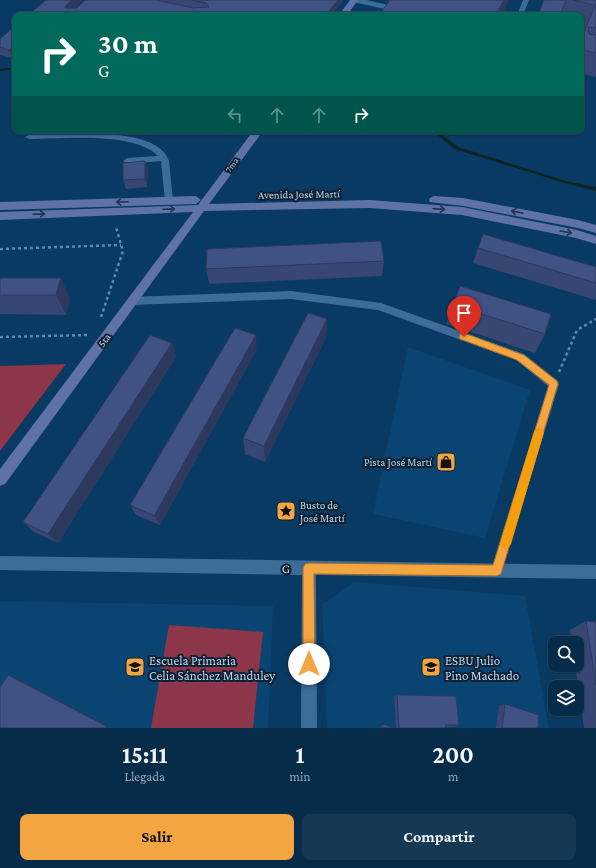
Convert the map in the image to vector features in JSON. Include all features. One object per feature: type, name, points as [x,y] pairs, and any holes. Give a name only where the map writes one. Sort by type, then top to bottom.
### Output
[{"type":"main road","points":[[345,12],[355,0]]},
{"type":"main road","name":"7ma","points":[[204,204],[256,134]]},
{"type":"main road","name":"Avenida José Martí","points":[[0,216],[204,204],[369,197],[463,202],[578,224],[596,229]]},
{"type":"main road","name":"Avenida José Martí","points":[[0,206],[168,201],[204,204],[369,204],[462,211],[577,234],[596,240]]},
{"type":"main road","name":"5ta","points":[[0,480],[204,204]]},
{"type":"street","points":[[174,10],[184,0]]},
{"type":"street","points":[[355,0],[409,12]]},
{"type":"street","name":"G","points":[[0,563],[596,572]]},
{"type":"street","points":[[309,568],[309,728]]},
{"type":"lane","points":[[521,12],[526,0]]},
{"type":"lane","points":[[29,137],[109,134],[142,142],[155,149],[164,158],[168,201]]},
{"type":"lane","points":[[127,161],[164,158]]},
{"type":"lane","points":[[132,301],[291,295],[378,306],[520,357],[554,384],[497,570]]},
{"type":"path","points":[[0,337],[107,335],[100,321],[123,251],[116,227]]},
{"type":"path","points":[[0,250],[122,245]]},
{"type":"path","points":[[554,384],[577,330],[596,319]]},
{"type":"shaded area","name":"Pista José Martí","points":[[408,347],[530,390],[485,538],[373,514]]},
{"type":"shaded area","points":[[66,364],[0,451],[0,366]]},
{"type":"shaded area","name":"ESBU Julio Pino Machado","points":[[354,582],[525,596],[549,728],[327,728],[322,605]]},
{"type":"shaded area","name":"Escuela Primaria Celia Sánchez Manduley","points":[[0,601],[273,606],[268,728],[0,728]]},
{"type":"shaded area","points":[[169,625],[263,632],[253,728],[151,728]]},
{"type":"building","points":[[46,0],[72,0],[65,8],[77,8],[85,0],[157,0],[193,8],[209,7],[206,3],[192,0],[338,0],[328,12],[32,12]]},
{"type":"building","points":[[390,0],[504,0],[498,12],[382,11]]},
{"type":"building","points":[[544,0],[566,0],[561,12],[539,12]]},
{"type":"building","points":[[573,0],[596,0],[596,28],[588,27],[589,34],[596,35],[596,53],[584,50],[584,32],[595,5]]},
{"type":"building","points":[[12,29],[12,47],[9,50],[0,47],[0,39]]},
{"type":"building","points":[[145,161],[145,179],[123,180],[123,163]]},
{"type":"building","points":[[483,234],[596,267],[596,283],[478,248]]},
{"type":"building","points":[[381,241],[384,261],[206,269],[207,249]]},
{"type":"building","points":[[0,278],[61,278],[56,295],[0,295]]},
{"type":"building","points":[[460,286],[551,314],[545,334],[453,305]]},
{"type":"building","points":[[308,313],[327,319],[264,446],[243,438]]},
{"type":"building","points":[[235,328],[256,335],[154,516],[130,505]]},
{"type":"building","points":[[150,335],[172,343],[48,534],[23,522]]},
{"type":"building","points":[[586,621],[596,622],[596,685]]},
{"type":"building","points":[[8,675],[106,726],[105,728],[0,728],[0,687]]},
{"type":"building","points":[[397,695],[456,696],[459,725],[446,725],[445,728],[399,728]]},
{"type":"building","points":[[505,704],[539,715],[538,728],[502,728]]},
{"type":"building","points":[[383,724],[395,728],[382,728]]},
{"type":"waterway","points":[[0,70],[12,68]]},
{"type":"waterway","points":[[439,134],[456,148],[570,183],[596,189]]},
{"type":"slow traffic","points":[[505,544],[539,432]]},
{"type":"place","name":"Pista José Martí","points":[[446,462]]},
{"type":"place","name":"Busto de José Martí","points":[[286,511]]},
{"type":"place","name":"Escuela Primaria Celia Sánchez Manduley","points":[[135,667]]},
{"type":"place","name":"ESBU Julio Pino Machado","points":[[431,667]]},
{"type":"route","points":[[309,664],[309,568],[497,570],[554,384],[520,357],[464,337]]}]
